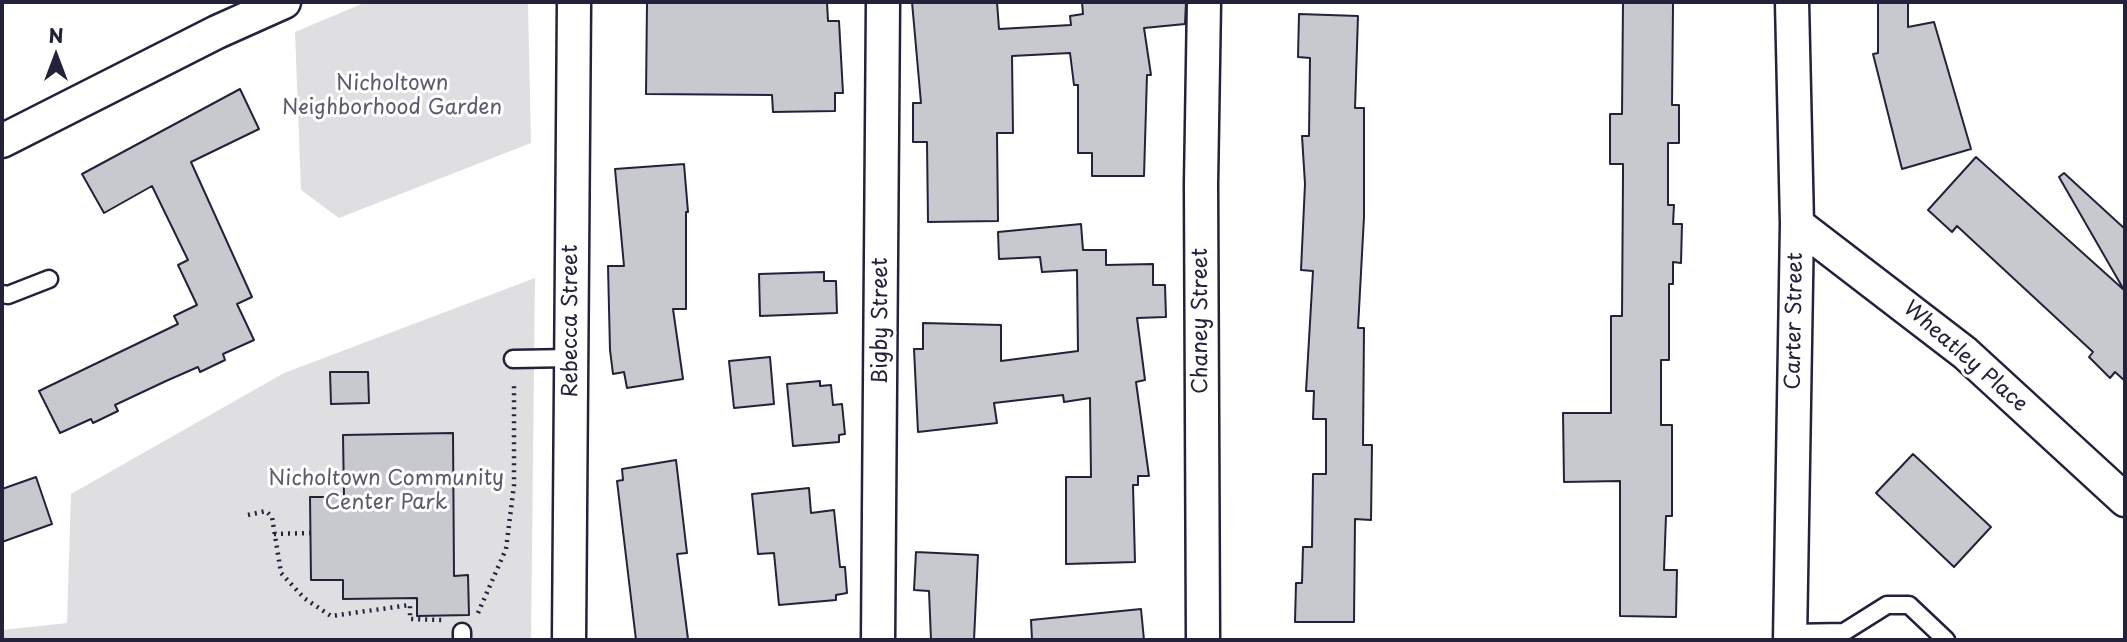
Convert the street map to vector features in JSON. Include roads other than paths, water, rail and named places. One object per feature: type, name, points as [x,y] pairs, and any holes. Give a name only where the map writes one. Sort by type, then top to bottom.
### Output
[{"type":"street","points":[[2,141],[217,32],[284,2]]},
{"type":"street","name":"Rebecca Street","points":[[569,640],[574,2]]},
{"type":"street","name":"Bigby Street","points":[[878,640],[883,2]]},
{"type":"street","name":"Chaney Street","points":[[1203,640],[1201,184],[1204,2]]},
{"type":"street","name":"Carter Street","points":[[1790,636],[1797,223],[1792,2]]},
{"type":"street","name":"Wheatley Place","points":[[1797,223],[1965,353],[2125,500]]},
{"type":"lane","points":[[2,294],[8,296],[50,279]]},
{"type":"lane","points":[[513,359],[571,358]]},
{"type":"lane","points":[[1790,636],[1844,632],[1887,605],[1909,605],[1946,640]]},
{"type":"park label","name":"Nicholtown Neighborhood Garden","points":[[392,96]]},
{"type":"park label","name":"Nicholtown Community Center Park","points":[[386,491]]}]
